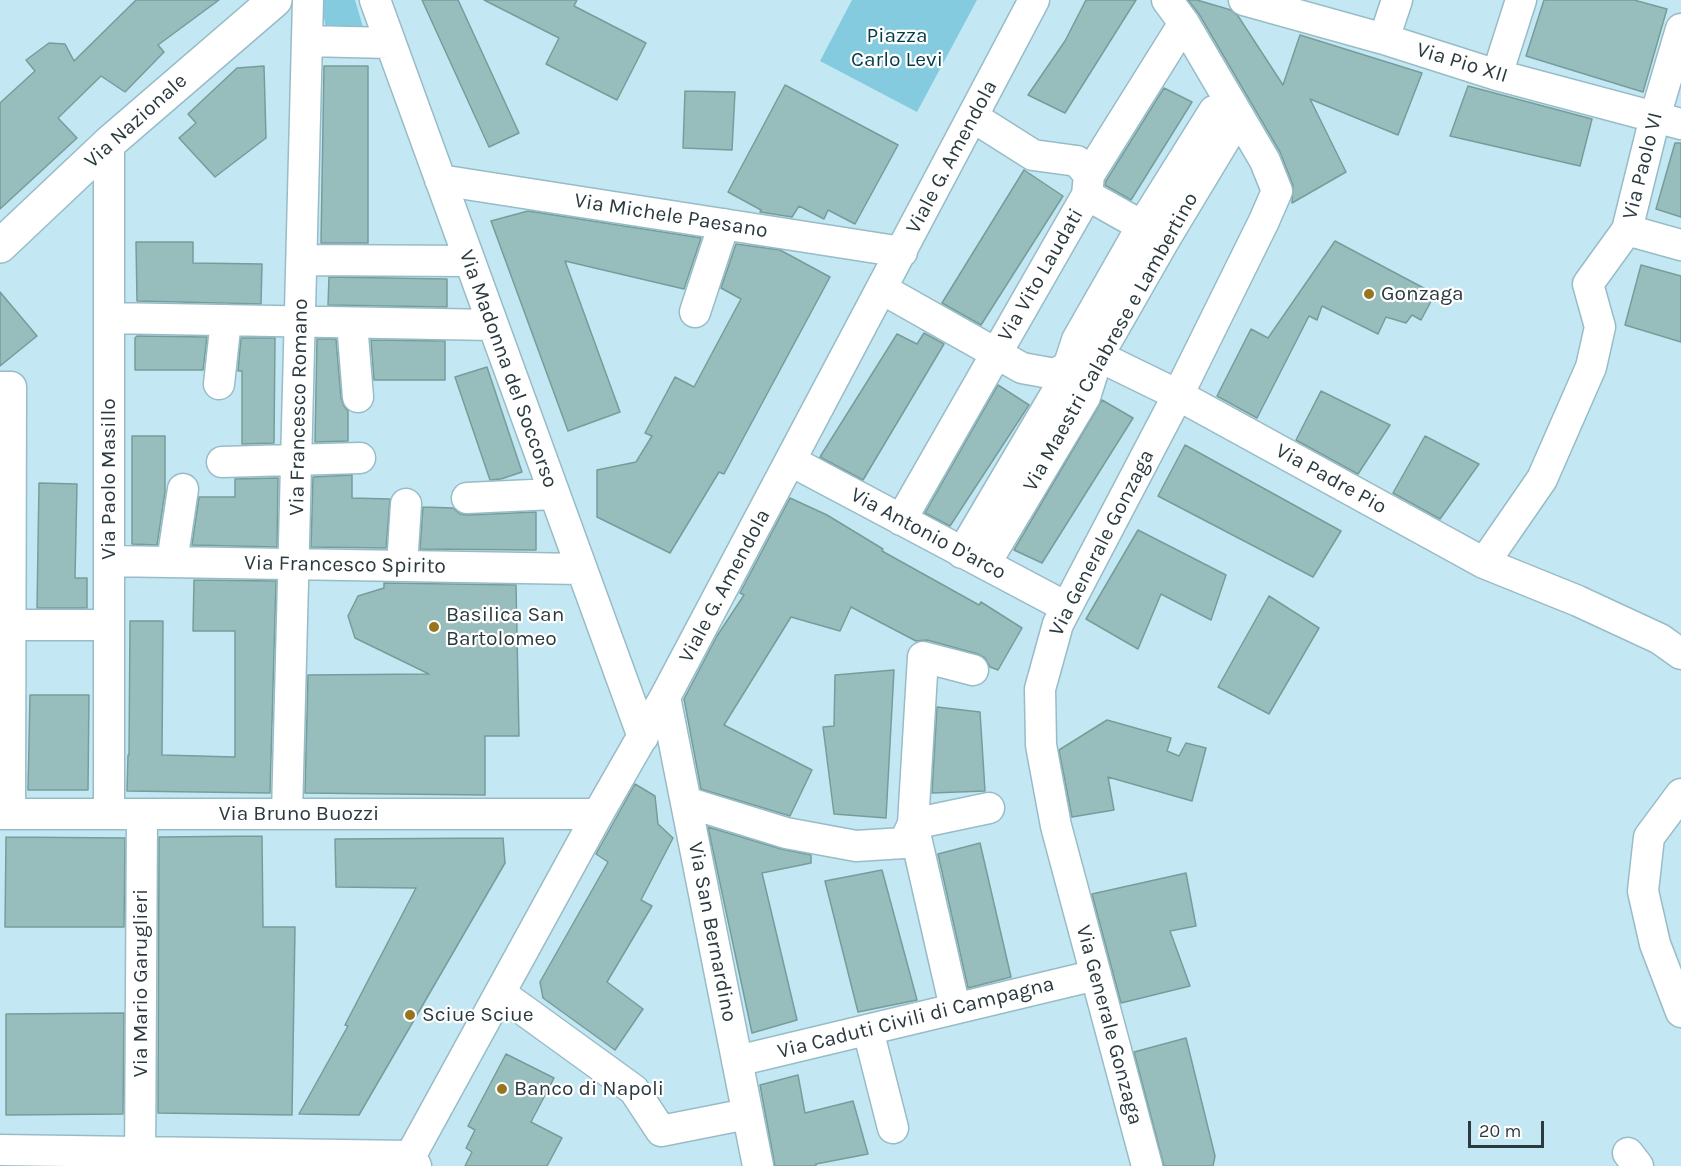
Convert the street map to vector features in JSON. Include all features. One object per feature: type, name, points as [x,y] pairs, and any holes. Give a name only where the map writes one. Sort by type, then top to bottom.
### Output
[{"type":"main road","name":"Via Nazionale","points":[[0,246],[109,143],[275,0]]},
{"type":"street","name":"Via Francesco Romano","points":[[287,814],[308,0]]},
{"type":"street","name":"Via Madonna del Soccorso","points":[[375,0],[643,737]]},
{"type":"street","name":"Viale G. Amendola","points":[[410,1163],[500,993],[665,697],[1034,0]]},
{"type":"street","points":[[1384,39],[1397,0]]},
{"type":"street","points":[[1497,75],[1521,0]]},
{"type":"street","name":"Via Pio XII","points":[[1263,3],[1497,75],[1668,121]]},
{"type":"street","name":"Via Generale Gonzaga","points":[[1147,1166],[1056,826],[1041,745],[1040,689],[1054,634],[1066,608],[1178,394],[1277,191],[1265,161],[1175,12]]},
{"type":"street","name":"Via Vito Laudati","points":[[901,520],[1088,185],[1175,12]]},
{"type":"street","name":"Via Paolo VI","points":[[1484,563],[1542,479],[1591,368],[1600,327],[1588,284],[1627,230],[1668,121],[1681,29]]},
{"type":"street","points":[[307,41],[390,43]]},
{"type":"street","name":"Via Maestri Calabrese e Lambertino","points":[[974,558],[1085,397],[1098,356],[1154,232],[1214,111],[1233,107]]},
{"type":"street","points":[[973,117],[1033,156],[1077,160],[1088,185],[1154,232]]},
{"type":"street","name":"Via Paolo Masillo","points":[[108,814],[109,143]]},
{"type":"street","name":"Via Michele Paesano","points":[[440,180],[902,252]]},
{"type":"street","points":[[696,312],[724,224]]},
{"type":"street","points":[[1627,230],[1681,245]]},
{"type":"street","name":"Via Maestri Calabrese e Lambertino","points":[[974,558],[1064,381],[1077,340],[1154,232]]},
{"type":"street","points":[[302,260],[469,261]]},
{"type":"street","points":[[882,289],[1022,368],[1055,374],[1081,358],[1098,356]]},
{"type":"street","points":[[109,318],[493,325]]},
{"type":"street","points":[[219,384],[226,320]]},
{"type":"street","points":[[352,323],[358,397]]},
{"type":"street","name":"Via Padre Pio","points":[[1098,356],[1178,394],[1484,563],[1578,601],[1660,639],[1681,654]]},
{"type":"street","points":[[0,387],[11,387],[11,625],[5,814]]},
{"type":"street","points":[[222,462],[360,458]]},
{"type":"street","name":"Via Antonio D'arco","points":[[791,461],[1066,608]]},
{"type":"street","points":[[172,562],[183,489]]},
{"type":"street","points":[[467,498],[554,494]]},
{"type":"street","points":[[402,566],[406,504]]},
{"type":"street","name":"Via Francesco Spirito","points":[[109,561],[581,569]]},
{"type":"street","points":[[11,625],[109,625]]},
{"type":"street","points":[[955,1008],[913,824],[923,657],[973,670]]},
{"type":"street","name":"Via San Bernardino","points":[[665,697],[758,1166]]},
{"type":"street","points":[[1681,794],[1649,837],[1643,891],[1655,944],[1681,1012]]},
{"type":"street","points":[[686,801],[786,833],[856,846],[904,843],[913,824]]},
{"type":"street","points":[[913,824],[989,808]]},
{"type":"street","name":"Via Bruno Buozzi","points":[[5,814],[598,814]]},
{"type":"street","name":"Via Mario Garuglieri","points":[[140,1159],[142,814]]},
{"type":"street","name":"Via Caduti Civili di Campagna","points":[[737,1061],[1096,975]]},
{"type":"street","points":[[500,993],[634,1090],[661,1131],[747,1114]]},
{"type":"street","points":[[868,1030],[893,1128]]},
{"type":"street","points":[[0,1150],[140,1159],[410,1163]]},
{"type":"green space","points":[[321,0],[355,0],[363,27],[326,29]]},
{"type":"green space","name":"Piazza Carlo Levi","points":[[852,0],[977,0],[917,112],[820,61]]},
{"type":"building","points":[[136,0],[219,0],[158,45],[164,52],[125,92],[101,76],[58,118],[77,138],[0,209],[0,103],[35,71],[26,60],[49,43],[65,44],[74,61]]},
{"type":"building","points":[[422,0],[458,0],[519,133],[489,147]]},
{"type":"building","points":[[484,0],[577,0],[574,6],[646,43],[617,100],[546,64],[559,38]]},
{"type":"building","points":[[1086,0],[1136,0],[1065,113],[1028,95],[1065,41]]},
{"type":"building","points":[[1188,0],[1197,0],[1231,10],[1238,16],[1283,85],[1300,35],[1422,73],[1398,135],[1310,99],[1346,172],[1292,203],[1293,185],[1280,152],[1199,14]]},
{"type":"building","points":[[1544,0],[1634,0],[1667,9],[1643,92],[1526,56]]},
{"type":"building","points":[[264,66],[266,138],[215,177],[179,138],[196,123],[188,114],[237,68]]},
{"type":"building","points":[[324,66],[368,66],[368,243],[321,243]]},
{"type":"building","points":[[785,85],[898,145],[855,224],[828,210],[824,219],[799,206],[792,217],[760,212],[761,210],[728,192]]},
{"type":"building","points":[[1468,86],[1592,119],[1580,166],[1450,136]]},
{"type":"building","points":[[1164,88],[1192,102],[1131,200],[1105,185],[1106,181]]},
{"type":"building","points":[[685,91],[735,92],[732,150],[683,148]]},
{"type":"building","points":[[1675,143],[1681,143],[1681,217],[1656,209]]},
{"type":"building","points":[[1024,170],[1063,196],[981,325],[942,303]]},
{"type":"building","points":[[528,211],[701,238],[684,289],[565,261],[620,412],[568,431],[491,221]]},
{"type":"building","name":"Gonzaga","points":[[1335,241],[1435,294],[1421,320],[1412,315],[1406,323],[1386,317],[1378,334],[1322,306],[1317,320],[1309,316],[1257,418],[1217,396],[1251,329],[1268,338]]},
{"type":"building","points":[[136,242],[193,242],[193,263],[262,264],[261,304],[137,301]]},
{"type":"building","points":[[736,244],[780,250],[830,277],[724,474],[719,472],[670,553],[597,517],[597,470],[636,462],[652,436],[645,433],[675,377],[694,387],[741,299],[721,288]]},
{"type":"building","points":[[1641,265],[1681,276],[1681,342],[1625,325]]},
{"type":"building","points":[[329,277],[447,279],[447,307],[328,305]]},
{"type":"building","points":[[0,292],[37,336],[0,366]]},
{"type":"building","points":[[924,333],[944,344],[863,480],[820,457],[897,334],[917,344]]},
{"type":"building","points":[[137,336],[207,337],[203,370],[135,370],[135,338]]},
{"type":"building","points":[[241,338],[275,338],[274,443],[242,444],[242,371],[238,371]]},
{"type":"building","points":[[317,339],[336,339],[341,398],[348,411],[348,441],[315,442]]},
{"type":"building","points":[[371,340],[445,341],[445,380],[374,380]]},
{"type":"building","points":[[487,367],[522,472],[490,480],[455,377]]},
{"type":"building","points":[[998,385],[1029,405],[950,526],[925,513]]},
{"type":"building","points":[[1321,391],[1390,425],[1358,474],[1296,440]]},
{"type":"building","points":[[1102,400],[1133,418],[1042,563],[1014,550]]},
{"type":"building","points":[[132,436],[165,436],[165,492],[157,545],[132,544]]},
{"type":"building","points":[[1425,436],[1479,464],[1440,519],[1393,493]]},
{"type":"building","points":[[1185,445],[1341,531],[1313,577],[1158,496]]},
{"type":"building","points":[[352,475],[352,498],[390,499],[386,548],[311,547],[313,477]]},
{"type":"building","points":[[278,478],[277,547],[192,545],[199,497],[235,497],[235,479]]},
{"type":"building","points":[[39,483],[77,484],[75,578],[87,578],[87,608],[37,608]]},
{"type":"building","points":[[790,498],[827,515],[883,549],[882,551],[979,605],[981,602],[1022,628],[998,670],[990,667],[985,658],[978,654],[927,640],[916,641],[851,607],[840,631],[791,617],[724,725],[812,770],[790,816],[701,789],[684,699],[717,636],[744,595],[740,593]]},
{"type":"building","points":[[423,507],[453,508],[460,514],[468,515],[536,512],[536,550],[420,549]]},
{"type":"building","points":[[1138,530],[1226,575],[1211,620],[1161,594],[1138,649],[1086,619]]},
{"type":"building","points":[[194,580],[276,581],[270,793],[127,791],[130,621],[163,621],[162,755],[235,757],[235,631],[193,631]]},
{"type":"building","points":[[384,583],[516,585],[519,736],[485,736],[485,795],[305,793],[308,675],[429,674],[355,638],[348,616],[358,596],[384,588]]},
{"type":"building","points":[[1269,596],[1319,628],[1269,714],[1218,687]]},
{"type":"building","points":[[894,670],[886,818],[834,814],[823,727],[834,726],[835,675]]},
{"type":"building","points":[[30,695],[89,695],[88,790],[28,790]]},
{"type":"building","points":[[937,707],[980,712],[985,791],[932,793]]},
{"type":"building","points":[[1107,720],[1171,738],[1167,751],[1179,756],[1186,743],[1206,748],[1192,801],[1108,777],[1114,810],[1072,817],[1059,750]]},
{"type":"building","points":[[635,784],[655,796],[658,824],[673,838],[641,900],[652,906],[607,982],[643,1009],[615,1050],[543,998],[540,982],[608,862],[596,854]]},
{"type":"building","points":[[708,827],[781,849],[811,855],[811,863],[762,873],[797,1020],[752,1033]]},
{"type":"building","points":[[262,836],[263,927],[295,927],[292,1115],[158,1113],[159,837]]},
{"type":"building","points":[[6,837],[125,838],[124,927],[5,927]]},
{"type":"building","points":[[503,838],[505,863],[359,1115],[299,1114],[348,1026],[345,1025],[416,888],[336,887],[335,839]]},
{"type":"building","points":[[980,843],[1011,977],[968,988],[938,854]]},
{"type":"building","points":[[882,870],[917,1000],[858,1012],[825,881]]},
{"type":"building","points":[[1186,873],[1196,926],[1170,931],[1190,986],[1121,1003],[1092,894]]},
{"type":"building","points":[[124,1013],[123,1114],[6,1115],[6,1014]]},
{"type":"building","points":[[1186,1038],[1215,1156],[1213,1166],[1164,1166],[1134,1052]]},
{"type":"building","points":[[506,1054],[554,1078],[531,1122],[562,1138],[547,1166],[465,1166],[472,1152],[466,1148],[475,1130],[468,1126]]},
{"type":"building","points":[[798,1075],[805,1113],[853,1101],[868,1154],[816,1164],[816,1166],[775,1166],[760,1085]]},
{"type":"place","name":"Gonzaga","points":[[1369,294]]},
{"type":"place","name":"Basilica San Bartolomeo","points":[[434,627]]},
{"type":"place","name":"Sciue Sciue","points":[[410,1015]]},
{"type":"place","name":"Banco di Napoli","points":[[502,1089]]}]
